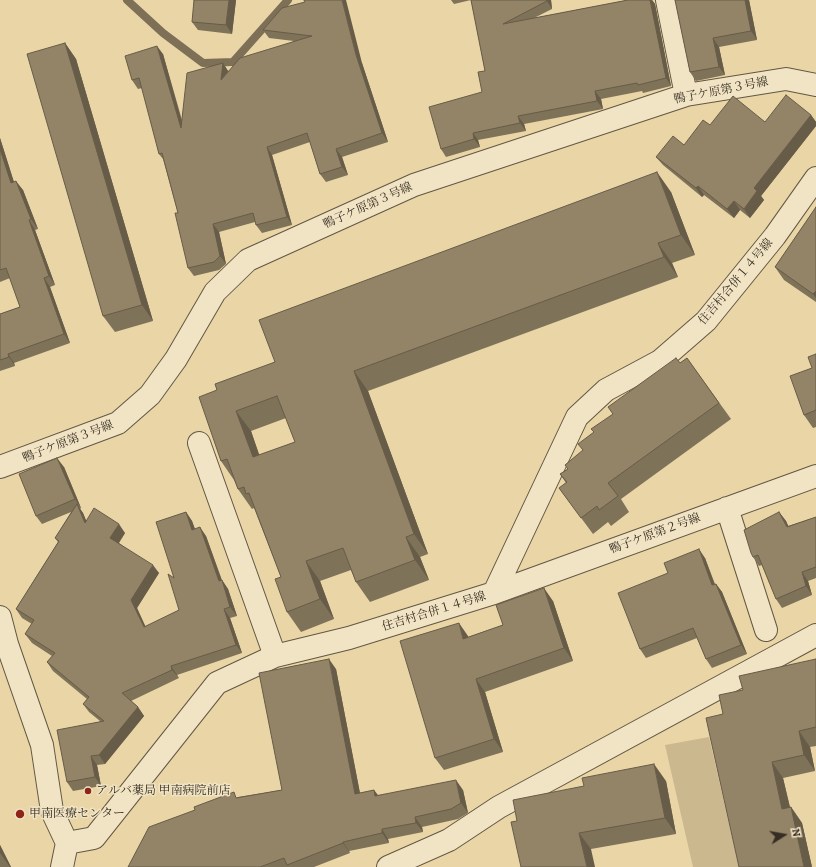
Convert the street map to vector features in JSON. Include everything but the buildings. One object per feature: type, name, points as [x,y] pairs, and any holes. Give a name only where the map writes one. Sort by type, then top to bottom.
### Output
[{"type":"street","points":[[667,0],[686,95]]},
{"type":"street","name":"鴨子ケ原第３号線","points":[[0,467],[118,423],[150,395],[176,358],[215,292],[248,260],[414,185],[686,95],[786,79],[816,85]]},
{"type":"street","name":"住吉村合併１４号線","points":[[67,843],[94,838],[217,682],[275,656],[349,638],[494,594],[577,417],[606,390],[660,361],[706,321],[775,236],[816,178]]},
{"type":"street","points":[[199,443],[275,656]]},
{"type":"street","name":"鴨子ケ原第２号線","points":[[494,594],[816,476]]},
{"type":"street","points":[[727,508],[766,630]]},
{"type":"street","points":[[0,617],[7,644],[42,745],[52,811],[67,843],[62,867]]},
{"type":"street","points":[[388,867],[449,840],[499,808],[816,635]]},
{"type":"shaded area","points":[[709,737],[739,867],[693,867],[665,745]]},
{"type":"waterway","points":[[127,0],[163,33],[203,63],[233,62],[288,0]]},
{"type":"place","name":"アルバ薬局 甲南病院前店","points":[[88,791]]},
{"type":"place","name":"甲南医療センター","points":[[20,814]]}]
